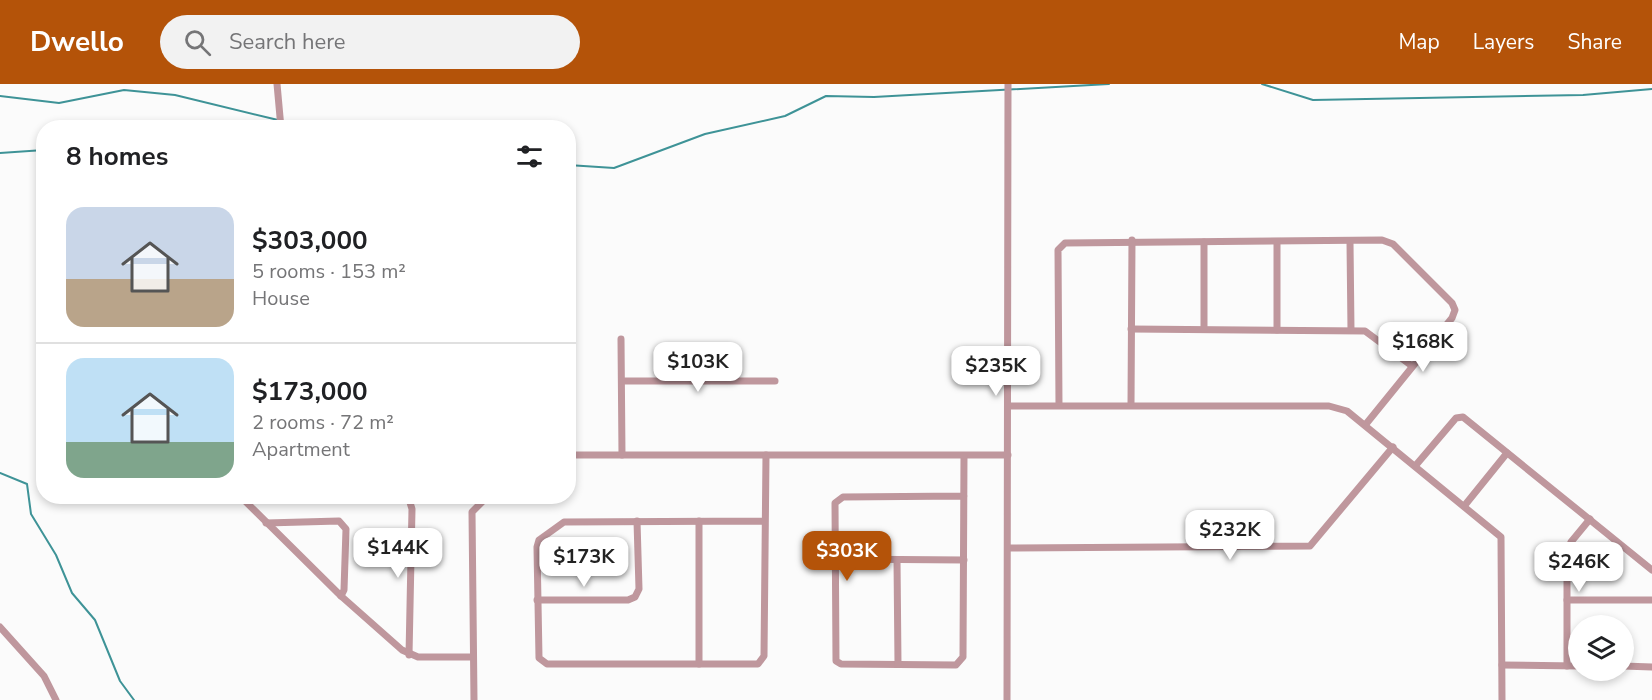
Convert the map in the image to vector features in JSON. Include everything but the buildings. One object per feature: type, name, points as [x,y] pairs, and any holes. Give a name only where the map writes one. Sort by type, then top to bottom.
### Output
[{"type":"street","points":[[277,84],[280,120]]},
{"type":"street","points":[[1007,700],[1008,85]]},
{"type":"street","points":[[1059,405],[1058,250],[1065,243],[1132,240],[1389,241],[1454,306],[1452,318],[1366,424]]},
{"type":"street","points":[[1131,405],[1132,240]]},
{"type":"street","points":[[1204,242],[1204,329]]},
{"type":"street","points":[[1277,242],[1277,330]]},
{"type":"street","points":[[1350,242],[1351,330]]},
{"type":"street","points":[[1131,329],[1351,330],[1372,334],[1412,366]]},
{"type":"street","points":[[621,339],[622,455]]},
{"type":"street","points":[[622,381],[775,381]]},
{"type":"street","points":[[1009,406],[1329,406],[1347,411],[1498,532],[1503,543],[1502,700]]},
{"type":"street","points":[[1416,465],[1459,417],[1463,417],[1652,570]]},
{"type":"street","points":[[1009,548],[1311,546],[1392,447]]},
{"type":"street","points":[[1465,505],[1508,453]]},
{"type":"street","points":[[576,455],[1008,455]]},
{"type":"street","points":[[765,520],[571,520],[539,540],[537,547],[537,652],[542,662],[758,664],[763,660],[766,455]]},
{"type":"street","points":[[964,456],[964,496],[964,560],[962,661],[956,665],[841,664],[836,661],[835,503],[838,499],[964,496]]},
{"type":"street","points":[[248,504],[340,596],[380,633],[409,655],[472,657]]},
{"type":"street","points":[[409,655],[410,504]]},
{"type":"street","points":[[474,700],[472,512],[480,504]]},
{"type":"street","points":[[1502,665],[1567,666],[1568,547],[1590,519]]},
{"type":"street","points":[[266,523],[339,521],[343,524],[346,530],[344,590],[340,596]]},
{"type":"street","points":[[537,600],[628,600],[635,597],[639,590],[637,521]]},
{"type":"street","points":[[699,521],[699,664]]},
{"type":"street","points":[[835,559],[964,560]]},
{"type":"street","points":[[897,560],[898,664]]},
{"type":"street","points":[[1567,600],[1652,600]]},
{"type":"street","points":[[0,627],[44,676],[56,700]]},
{"type":"street","points":[[1634,666],[1652,667]]},
{"type":"waterway","points":[[576,166],[614,168],[705,134],[785,116],[826,96],[874,97],[1109,84]]},
{"type":"waterway","points":[[1262,84],[1313,100],[1583,95],[1652,89]]},
{"type":"waterway","points":[[0,96],[59,103],[124,90],[175,95],[278,120]]},
{"type":"waterway","points":[[0,153],[36,151]]},
{"type":"waterway","points":[[0,473],[27,484],[31,514],[56,555],[72,593],[95,620],[120,681],[134,700]]}]
